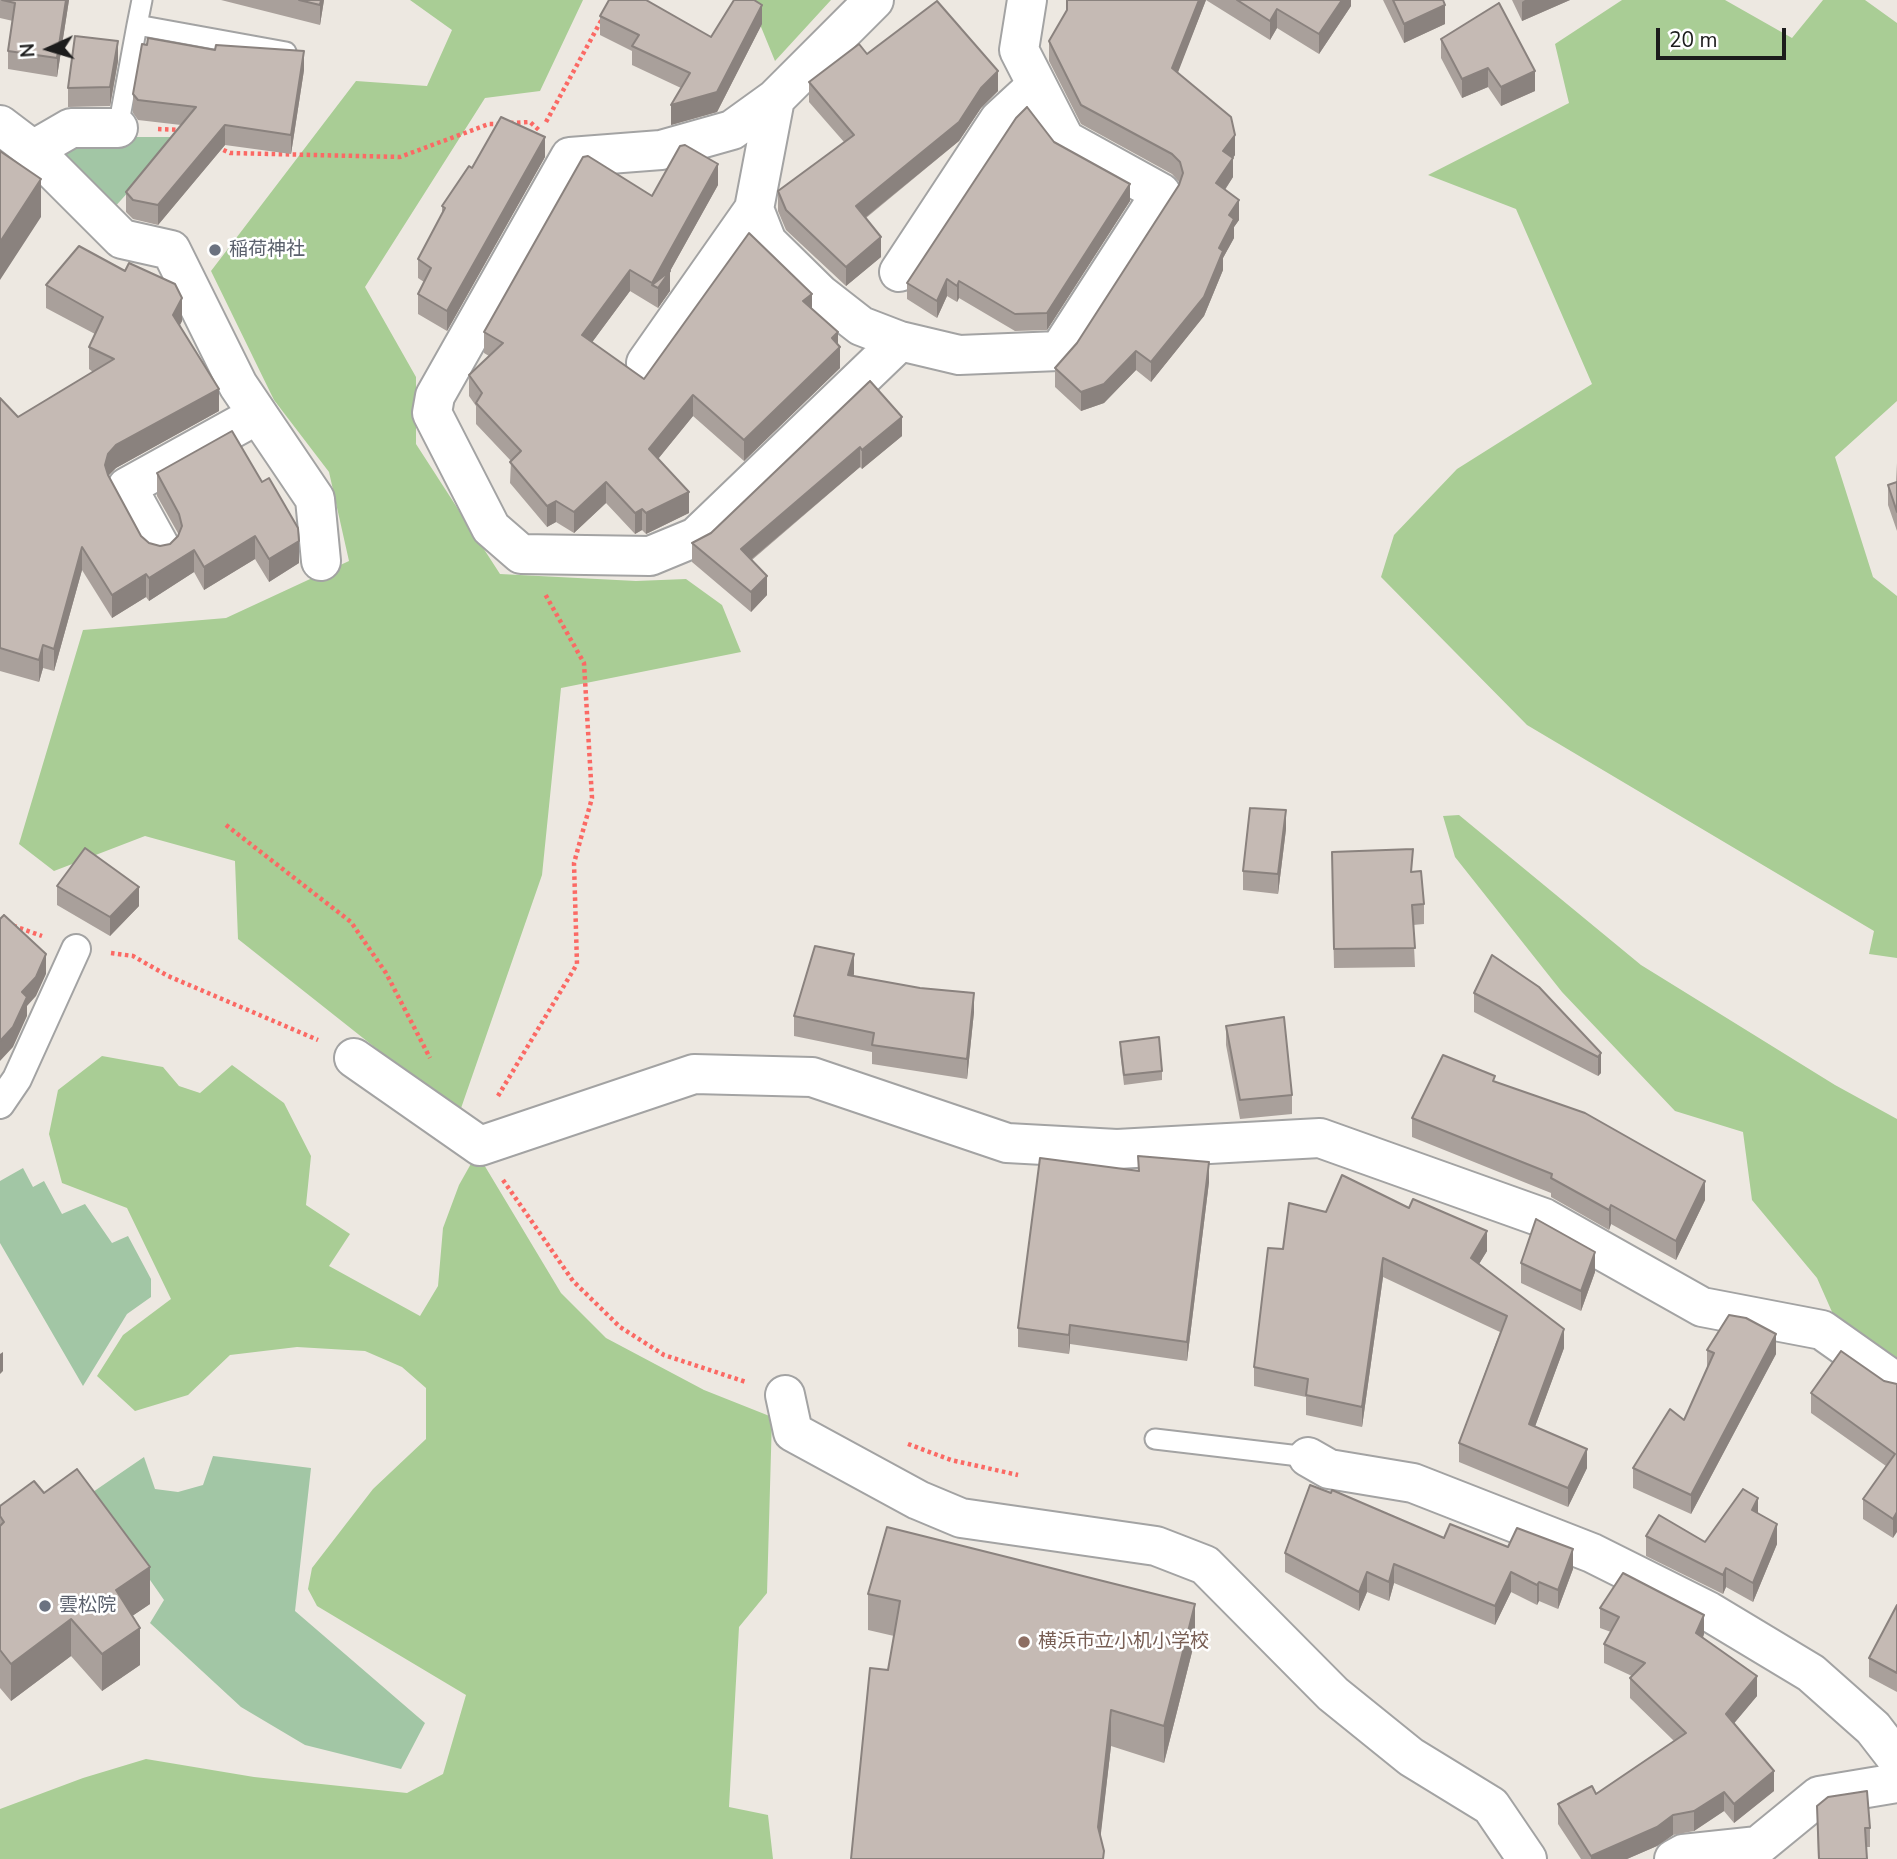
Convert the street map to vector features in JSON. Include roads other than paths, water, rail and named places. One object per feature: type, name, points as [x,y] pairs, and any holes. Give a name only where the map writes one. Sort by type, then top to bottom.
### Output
[{"type":"street","points":[[874,0],[775,99],[732,130],[661,150],[570,157],[435,396],[432,413],[491,528],[521,554],[650,556],[695,537],[900,341]]},
{"type":"street","points":[[754,209],[767,242],[820,294],[861,326],[900,341],[959,355],[1059,351],[1161,193],[1065,139],[1019,50],[1027,0]]},
{"type":"street","points":[[899,272],[999,120],[1037,85]]},
{"type":"street","points":[[646,363],[754,209],[775,99]]},
{"type":"street","points":[[0,125],[33,150],[122,239],[171,250],[238,385],[315,499],[321,561]]},
{"type":"street","points":[[33,150],[71,128],[118,128]]},
{"type":"street","points":[[160,547],[127,487],[257,415]]},
{"type":"street","points":[[0,1104],[17,1079],[76,949]]},
{"type":"street","points":[[354,1058],[480,1146],[694,1074],[812,1077],[1007,1143],[1117,1149],[1320,1138],[1544,1218],[1702,1307],[1822,1330],[1897,1383]]},
{"type":"street","points":[[785,1395],[793,1432],[918,1500],[961,1518],[1156,1546],[1205,1565],[1333,1694],[1411,1758],[1491,1806],[1527,1859]]},
{"type":"street","points":[[1308,1457],[1329,1469],[1413,1483],[1592,1553],[1697,1605],[1811,1673],[1873,1728],[1897,1759]]},
{"type":"street","points":[[1674,1859],[1683,1854],[1758,1846],[1819,1796],[1897,1783]]},
{"type":"lane","points":[[118,128],[142,0]]},
{"type":"lane","points":[[137,25],[286,52]]},
{"type":"lane","points":[[1155,1439],[1308,1457]]},
{"type":"place","name":"稲荷神社","points":[[215,250]]},
{"type":"place","name":"雲松院","points":[[45,1606]]},
{"type":"place","name":"横浜市立小机小学校","points":[[1024,1642]]}]
